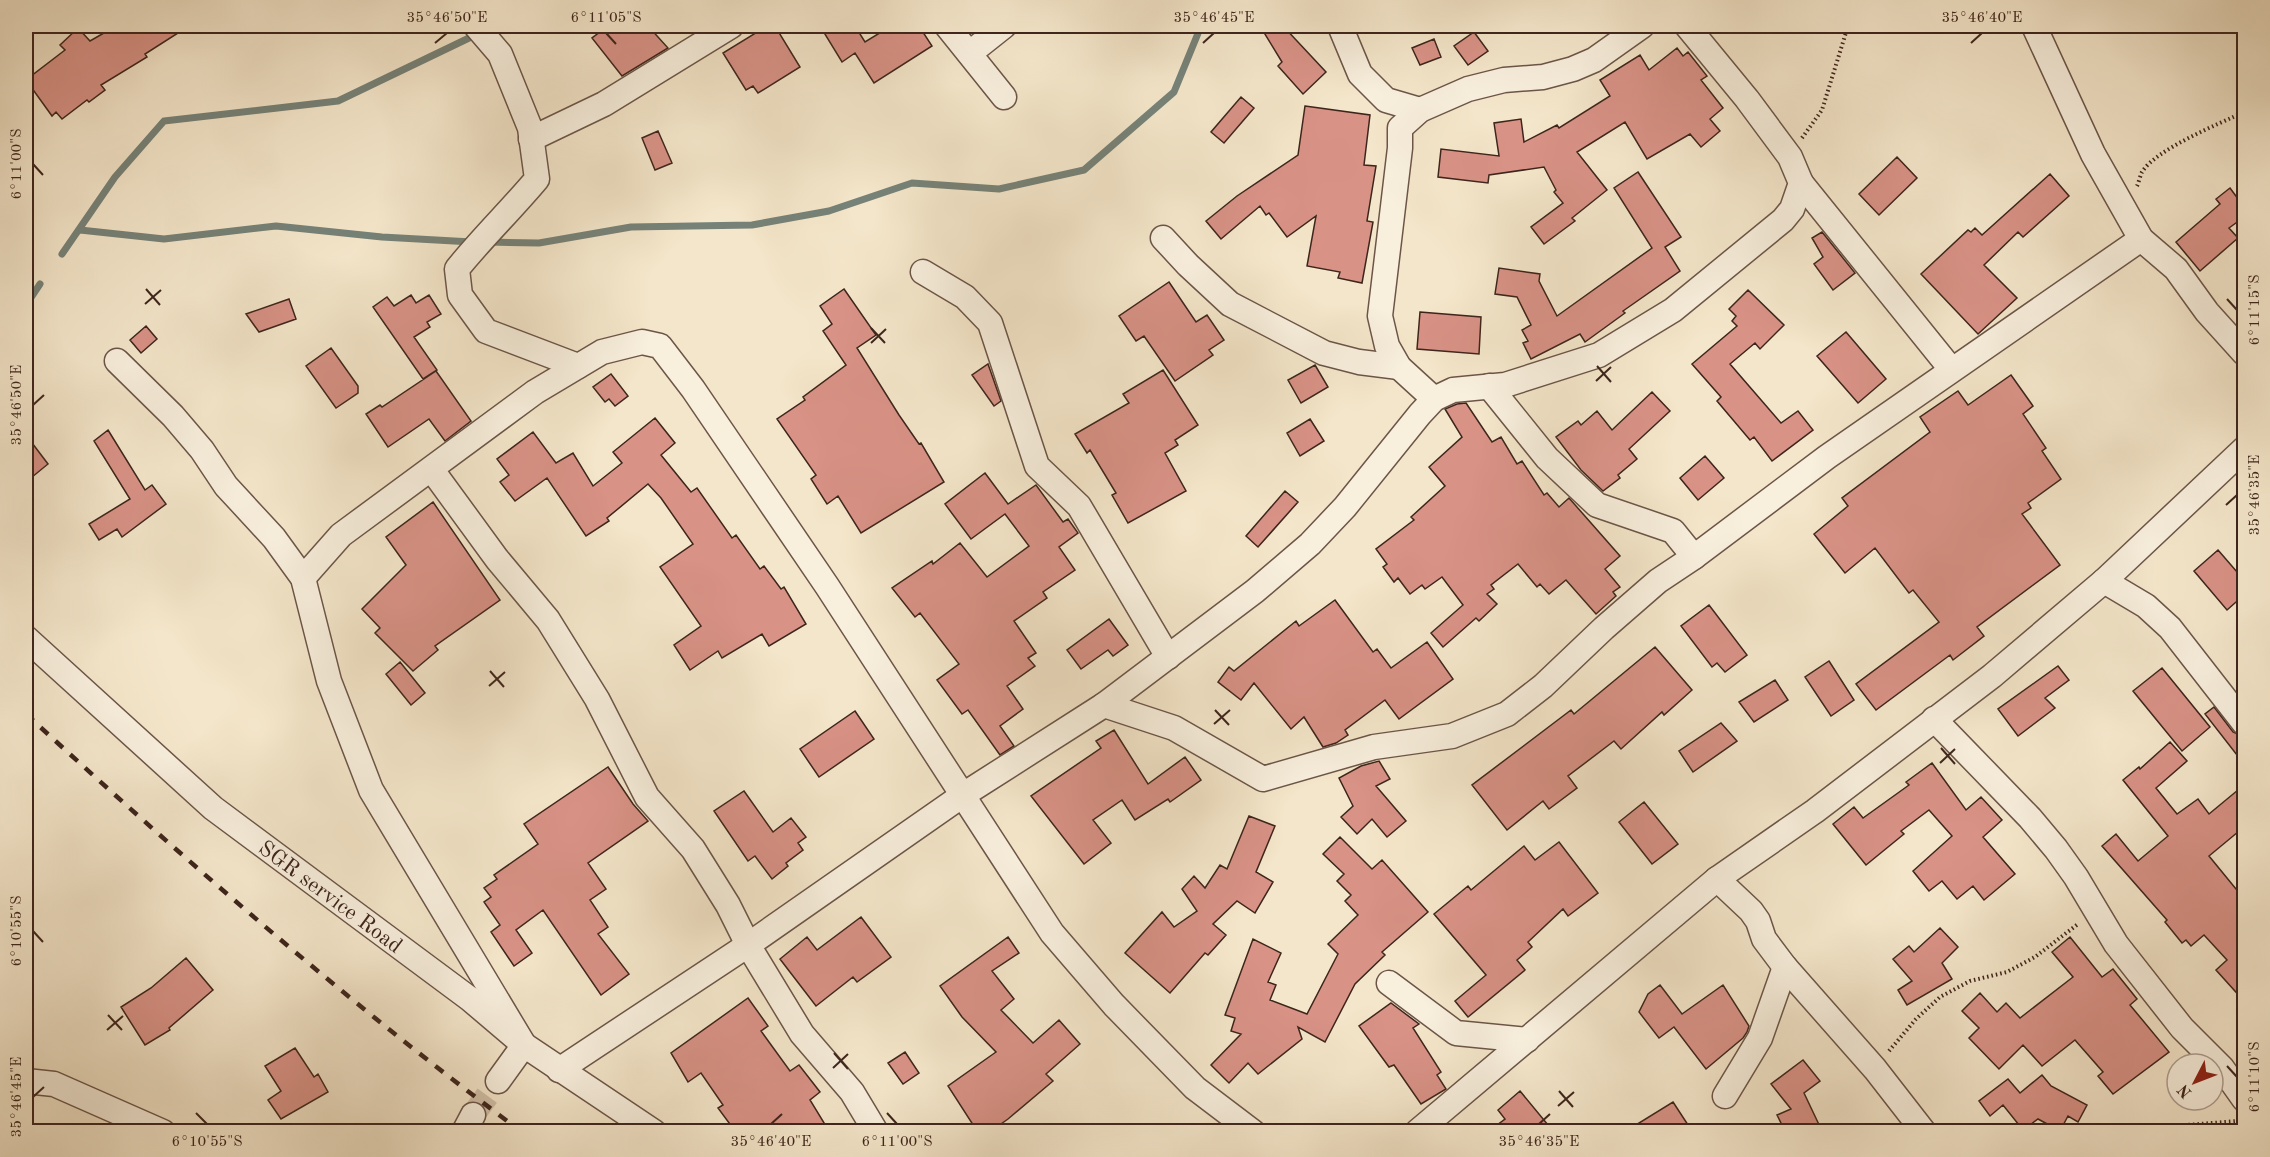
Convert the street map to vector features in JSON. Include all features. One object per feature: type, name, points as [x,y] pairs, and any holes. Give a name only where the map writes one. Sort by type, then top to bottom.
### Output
[{"type":"street","points":[[476,26],[500,54],[530,128],[537,179],[511,211],[478,242],[457,269],[460,295],[486,331],[578,366]]},
{"type":"street","points":[[531,139],[604,104],[731,26]]},
{"type":"street","points":[[947,26],[1004,97]]},
{"type":"street","points":[[970,53],[1004,26]]},
{"type":"street","points":[[1340,26],[1360,74],[1386,100],[1420,110]]},
{"type":"street","points":[[1434,399],[1399,367],[1388,346],[1380,316],[1400,148],[1400,128],[1420,110],[1468,89],[1504,80],[1543,77],[1573,69],[1593,60],[1642,26]]},
{"type":"street","points":[[1687,26],[1747,99],[1790,157],[1801,183],[1951,369]]},
{"type":"street","points":[[2034,26],[2093,154],[2141,239],[2176,269],[2207,312],[2244,353]]},
{"type":"street","points":[[559,1070],[748,945],[963,795],[1104,705],[1255,591],[1310,544],[1345,507],[1434,399],[1453,390],[1505,385],[1599,354],[1673,310],[1783,220],[1792,209],[1801,183]]},
{"type":"street","points":[[1163,238],[1230,304],[1324,353],[1359,362],[1399,367]]},
{"type":"street","points":[[1104,705],[1174,728],[1263,779],[1374,747],[1452,736],[1507,714],[1543,686],[1658,581],[1694,557],[1782,489],[1951,369],[2141,239]]},
{"type":"street","points":[[923,272],[965,297],[990,323],[1037,466],[1079,506],[1168,657]]},
{"type":"street","points":[[303,578],[341,535],[535,392],[602,352],[642,342],[660,346],[693,389],[827,585],[1052,933],[1114,1005],[1195,1088],[1253,1131]]},
{"type":"street","points":[[117,361],[173,416],[202,450],[226,486],[274,538],[303,578],[329,681],[371,790],[524,1045],[498,1081]]},
{"type":"street","points":[[1489,386],[1547,458],[1597,506],[1673,531],[1694,557]]},
{"type":"street","points":[[1418,1131],[1717,879],[1815,811],[1992,676],[2104,581],[2244,449]]},
{"type":"street","points":[[432,470],[497,559],[548,620],[597,699],[647,797],[693,849],[802,1034],[852,1092],[876,1131]]},
{"type":"street","points":[[2104,581],[2146,606],[2170,628],[2244,723]]},
{"type":"street","name":"SGR service Road","points":[[26,639],[213,808],[470,999],[524,1045],[654,1131]]},
{"type":"street","points":[[1934,719],[2030,818],[2056,849],[2076,877],[2093,909],[2116,944],[2182,1028],[2222,1068],[2244,1099]]},
{"type":"street","points":[[1717,879],[1751,911],[1758,921],[1764,939],[1785,967],[1875,1069],[1924,1131]]},
{"type":"street","points":[[1725,1096],[1761,1038],[1785,967]]},
{"type":"street","points":[[1389,983],[1456,1033],[1527,1040]]},
{"type":"street","points":[[26,1081],[54,1084],[163,1131]]},
{"type":"path","points":[[1790,157],[1822,110],[1848,26]]},
{"type":"path","points":[[2127,212],[2143,171],[2162,155],[2194,135],[2244,112]]},
{"type":"path","points":[[1875,1069],[1916,1018],[1940,997],[1970,981],[2007,972],[2036,957],[2059,940],[2093,909]]},
{"type":"path","points":[[2132,1131],[2152,1126],[2244,1121]]},
{"type":"building","points":[[116,26],[189,26],[145,54],[147,57],[101,85],[105,90],[89,102],[87,100],[62,119],[56,112],[52,116],[26,80],[65,50],[60,45],[78,28],[90,41]]},
{"type":"building","points":[[608,26],[648,26],[668,48],[622,76],[592,38]]},
{"type":"building","points":[[767,26],[775,26],[800,67],[758,93],[753,86],[746,90],[723,53]]},
{"type":"building","points":[[820,26],[855,26],[865,42],[891,26],[919,26],[932,46],[874,83],[855,53],[842,62]]},
{"type":"building","points":[[1260,26],[1283,26],[1326,72],[1303,94],[1278,66],[1282,62]]},
{"type":"building","points":[[1474,32],[1488,51],[1468,65],[1454,46]]},
{"type":"building","points":[[1434,39],[1441,57],[1420,65],[1412,48]]},
{"type":"building","points":[[1677,48],[1683,56],[1688,52],[1707,76],[1701,80],[1723,108],[1710,119],[1720,131],[1701,147],[1690,134],[1647,159],[1625,122],[1577,152],[1607,190],[1572,218],[1575,221],[1544,244],[1531,227],[1563,203],[1554,192],[1556,190],[1544,167],[1489,175],[1488,183],[1438,177],[1441,149],[1499,156],[1494,123],[1521,119],[1524,142],[1557,125],[1559,128],[1610,96],[1600,80],[1640,55],[1649,70]]},
{"type":"building","points":[[1241,97],[1254,108],[1224,143],[1211,132]]},
{"type":"building","points":[[1305,106],[1370,115],[1364,165],[1376,166],[1367,221],[1373,222],[1362,283],[1338,278],[1340,272],[1307,266],[1316,216],[1287,237],[1269,213],[1266,215],[1260,206],[1221,239],[1206,221],[1237,196],[1298,155]]},
{"type":"building","points":[[658,131],[672,163],[655,170],[642,138]]},
{"type":"building","points":[[1897,157],[1917,178],[1879,215],[1859,194]]},
{"type":"building","points":[[1638,172],[1681,237],[1665,247],[1680,271],[1623,311],[1625,313],[1585,342],[1580,334],[1531,359],[1523,343],[1528,341],[1522,330],[1531,325],[1517,297],[1495,294],[1499,268],[1540,274],[1539,281],[1557,316],[1652,248],[1614,188]]},
{"type":"building","points":[[2050,174],[2069,196],[2023,237],[2018,232],[1984,265],[2017,298],[1978,334],[1921,274],[1968,230],[1971,232],[1975,228],[1982,235]]},
{"type":"building","points":[[2230,188],[2244,207],[2244,217],[2229,228],[2238,238],[2200,271],[2176,242],[2220,204],[2216,199]]},
{"type":"building","points":[[1822,232],[1855,273],[1833,290],[1814,264],[1823,257],[1812,238]]},
{"type":"building","points":[[1169,282],[1196,322],[1207,315],[1224,340],[1209,350],[1213,355],[1175,381],[1144,336],[1136,341],[1119,316]]},
{"type":"building","points":[[844,289],[876,335],[857,348],[899,415],[919,444],[921,443],[944,482],[861,533],[838,496],[827,504],[811,479],[816,475],[777,419],[805,400],[803,397],[846,365],[823,331],[832,324],[820,306]]},
{"type":"building","points":[[1748,290],[1784,325],[1760,349],[1755,343],[1730,364],[1781,423],[1798,411],[1813,430],[1772,461],[1754,437],[1750,440],[1717,401],[1721,397],[1692,364],[1737,326],[1732,321],[1736,316],[1729,309]]},
{"type":"building","points":[[411,295],[416,303],[429,295],[441,314],[427,322],[430,327],[414,337],[437,370],[423,379],[373,307],[387,297],[394,306]]},
{"type":"building","points":[[289,299],[296,319],[259,332],[246,314]]},
{"type":"building","points":[[1420,312],[1481,317],[1479,354],[1417,349]]},
{"type":"building","points":[[146,326],[157,339],[141,353],[130,340]]},
{"type":"building","points":[[1846,332],[1886,379],[1858,403],[1817,356]]},
{"type":"building","points":[[331,348],[358,386],[358,393],[336,408],[306,366]]},
{"type":"building","points":[[988,364],[1001,401],[994,406],[972,375]]},
{"type":"building","points":[[1315,365],[1328,387],[1301,403],[1288,380]]},
{"type":"building","points":[[1163,370],[1198,425],[1175,440],[1178,445],[1165,453],[1186,491],[1128,523],[1112,495],[1116,493],[1090,450],[1087,453],[1075,434],[1129,403],[1123,394]]},
{"type":"building","points":[[436,371],[471,421],[445,441],[429,419],[388,447],[366,414],[380,405],[382,407]]},
{"type":"building","points":[[611,374],[628,396],[615,406],[609,399],[605,402],[593,387]]},
{"type":"building","points":[[2011,375],[2033,406],[2023,414],[2046,448],[2042,451],[2061,479],[2028,503],[2031,508],[2022,514],[2060,565],[1977,627],[1984,636],[1953,660],[1950,655],[1876,710],[1856,684],[1939,622],[1913,590],[1909,593],[1875,548],[1845,573],[1814,534],[1848,506],[1842,498],[1930,432],[1920,417],[1958,391],[1968,405]]},
{"type":"building","points":[[1652,392],[1670,411],[1629,449],[1637,459],[1618,475],[1620,478],[1603,491],[1581,470],[1556,437],[1578,421],[1581,425],[1597,411],[1612,430]]},
{"type":"building","points":[[1466,403],[1492,442],[1501,437],[1517,464],[1522,461],[1544,495],[1547,493],[1559,507],[1569,498],[1620,556],[1605,569],[1620,587],[1613,592],[1616,596],[1596,614],[1566,580],[1549,594],[1540,584],[1537,587],[1518,564],[1491,585],[1494,589],[1487,594],[1497,604],[1479,621],[1476,618],[1443,647],[1431,633],[1463,605],[1442,577],[1425,589],[1422,585],[1410,594],[1398,578],[1394,582],[1383,567],[1387,564],[1376,549],[1414,520],[1411,517],[1445,486],[1429,467],[1462,437],[1445,409]]},
{"type":"building","points":[[655,418],[675,443],[661,455],[691,492],[697,488],[732,538],[736,535],[760,569],[764,566],[781,589],[784,587],[806,624],[769,646],[762,634],[722,658],[718,651],[690,670],[674,645],[701,626],[660,567],[693,544],[661,498],[648,484],[607,518],[609,521],[586,536],[547,478],[515,501],[500,482],[509,475],[497,459],[533,432],[556,463],[573,453],[593,486],[622,463],[613,452]]},
{"type":"building","points":[[1310,419],[1324,441],[1300,456],[1287,433]]},
{"type":"building","points":[[108,430],[145,490],[152,485],[166,504],[122,537],[117,529],[99,540],[89,524],[130,499],[94,441]]},
{"type":"building","points":[[26,435],[48,464],[26,482]]},
{"type":"building","points":[[1705,456],[1724,478],[1698,500],[1680,478]]},
{"type":"building","points":[[985,473],[1008,504],[1036,485],[1063,522],[1068,519],[1078,533],[1059,547],[1075,570],[1043,592],[1047,598],[1014,621],[1036,653],[1028,658],[1035,666],[1007,686],[1023,709],[1000,726],[1014,746],[1000,755],[968,710],[962,714],[937,680],[959,664],[920,613],[915,617],[892,588],[932,561],[933,564],[960,543],[987,577],[1029,546],[1005,514],[971,539],[945,504]]},
{"type":"building","points":[[1285,491],[1298,502],[1258,547],[1246,536]]},
{"type":"building","points":[[433,502],[500,600],[435,646],[438,650],[413,671],[375,633],[380,628],[362,609],[406,565],[386,537]]},
{"type":"building","points":[[2218,550],[2244,580],[2244,595],[2227,610],[2194,571]]},
{"type":"building","points":[[1335,600],[1373,652],[1377,649],[1391,668],[1427,642],[1453,679],[1399,719],[1385,700],[1345,730],[1348,735],[1336,743],[1323,747],[1304,717],[1291,729],[1254,683],[1241,700],[1218,682],[1229,667],[1234,671],[1296,621],[1299,626]]},
{"type":"building","points":[[1709,605],[1747,655],[1725,672],[1717,663],[1712,667],[1681,626]]},
{"type":"building","points":[[1109,619],[1128,645],[1113,656],[1108,650],[1081,669],[1067,650]]},
{"type":"building","points":[[1655,647],[1692,690],[1664,715],[1662,712],[1621,749],[1614,741],[1568,776],[1577,788],[1549,809],[1543,801],[1507,830],[1472,785],[1571,710],[1574,714]]},
{"type":"building","points":[[1829,661],[1854,700],[1831,716],[1805,677]]},
{"type":"building","points":[[400,662],[425,693],[411,705],[386,674]]},
{"type":"building","points":[[2058,666],[2069,680],[2045,698],[2055,708],[2018,736],[1998,709]]},
{"type":"building","points":[[2162,668],[2210,727],[2182,751],[2133,691]]},
{"type":"building","points":[[1775,680],[1788,700],[1754,722],[1739,702]]},
{"type":"building","points":[[2214,707],[2233,732],[2244,737],[2244,764],[2205,714]]},
{"type":"building","points":[[855,711],[874,739],[819,777],[800,749]]},
{"type":"building","points":[[1721,723],[1737,741],[1693,772],[1679,751]]},
{"type":"building","points":[[1114,730],[1148,784],[1185,757],[1201,780],[1170,802],[1168,799],[1135,820],[1122,800],[1093,820],[1111,843],[1084,864],[1031,796],[1101,748],[1096,741]]},
{"type":"building","points":[[2170,742],[2187,761],[2156,788],[2177,814],[2198,799],[2209,814],[2244,785],[2244,827],[2209,856],[2236,889],[2244,883],[2244,1001],[2216,970],[2227,960],[2204,935],[2191,946],[2186,940],[2182,943],[2165,922],[2167,920],[2102,846],[2116,834],[2138,861],[2168,836],[2123,780],[2139,767],[2140,769]]},
{"type":"building","points":[[1379,761],[1390,779],[1376,786],[1406,821],[1387,837],[1372,819],[1357,834],[1341,817],[1353,806],[1339,778],[1361,766]]},
{"type":"building","points":[[1932,763],[1966,810],[1981,797],[2002,820],[1983,837],[2015,874],[1984,900],[1973,886],[1957,899],[1942,881],[1929,891],[1913,871],[1952,836],[1929,810],[1901,831],[1904,834],[1866,865],[1833,824],[1854,807],[1863,818],[1909,785],[1906,782]]},
{"type":"building","points":[[608,767],[633,804],[648,821],[588,863],[606,889],[590,900],[608,927],[598,934],[629,974],[601,995],[543,910],[516,930],[532,953],[514,966],[491,932],[500,925],[484,902],[491,897],[484,888],[497,879],[494,875],[538,844],[524,824]]},
{"type":"building","points":[[744,791],[773,832],[791,818],[806,837],[798,843],[803,850],[786,863],[788,866],[772,879],[755,856],[748,861],[714,811]]},
{"type":"building","points":[[1644,802],[1678,844],[1652,864],[1619,822]]},
{"type":"building","points":[[1249,816],[1275,826],[1256,872],[1273,882],[1255,913],[1237,901],[1213,924],[1226,935],[1208,955],[1205,953],[1170,993],[1125,953],[1162,912],[1174,927],[1197,911],[1182,889],[1194,876],[1205,888],[1220,865],[1227,869]]},
{"type":"building","points":[[1340,837],[1372,869],[1382,860],[1428,912],[1382,952],[1385,955],[1355,984],[1325,1042],[1298,1027],[1302,1039],[1258,1074],[1248,1063],[1229,1083],[1211,1065],[1241,1034],[1231,1031],[1235,1018],[1225,1015],[1253,939],[1281,953],[1268,982],[1276,985],[1270,1000],[1307,1014],[1338,954],[1328,944],[1358,915],[1345,901],[1351,895],[1337,881],[1344,874],[1323,854]]},
{"type":"building","points":[[1559,842],[1598,893],[1568,916],[1563,909],[1528,942],[1532,947],[1517,960],[1525,970],[1468,1017],[1455,1001],[1486,975],[1434,914],[1468,886],[1471,890],[1524,846],[1535,860]]},
{"type":"building","points":[[861,917],[891,957],[857,982],[853,977],[816,1006],[780,959],[807,937],[817,950]]},
{"type":"building","points":[[1940,928],[1958,947],[1942,963],[1952,979],[1907,1005],[1898,990],[1912,981],[1893,959],[1909,946],[1914,952]]},
{"type":"building","points":[[1008,937],[1019,953],[992,971],[1014,999],[1001,1010],[1033,1043],[1059,1020],[1080,1044],[1046,1074],[1053,1081],[991,1131],[977,1131],[948,1086],[996,1052],[962,1017],[940,986]]},
{"type":"building","points":[[2070,937],[2102,977],[2113,969],[2137,999],[2130,1005],[2169,1052],[2165,1052],[2165,1055],[2113,1094],[2098,1076],[2103,1072],[2075,1040],[2042,1066],[2023,1045],[1999,1069],[1969,1038],[1979,1028],[1962,1011],[1980,993],[1997,1012],[2006,1003],[2020,1018],[2073,977],[2052,952]]},
{"type":"building","points":[[186,958],[213,990],[169,1028],[170,1030],[145,1045],[121,1007],[151,988]]},
{"type":"building","points":[[1660,985],[1682,1014],[1723,985],[1749,1026],[1747,1032],[1706,1069],[1674,1027],[1659,1038],[1639,1012],[1648,994]]},
{"type":"building","points":[[748,998],[768,1026],[761,1031],[790,1071],[799,1065],[820,1092],[810,1100],[829,1131],[735,1131],[718,1108],[723,1105],[701,1073],[688,1082],[671,1053]]},
{"type":"building","points":[[1391,1003],[1419,1024],[1413,1028],[1441,1072],[1437,1075],[1446,1089],[1421,1104],[1394,1065],[1389,1067],[1359,1026]]},
{"type":"building","points":[[295,1048],[314,1077],[318,1074],[328,1092],[281,1119],[268,1100],[281,1091],[265,1066]]},
{"type":"building","points":[[905,1052],[919,1073],[903,1084],[888,1063]]},
{"type":"building","points":[[1803,1060],[1820,1081],[1804,1093],[1822,1131],[1809,1131],[1805,1126],[1794,1131],[1785,1131],[1777,1115],[1791,1109],[1771,1084]]},
{"type":"building","points":[[2042,1075],[2051,1086],[2087,1105],[2078,1122],[2068,1116],[2060,1131],[2038,1119],[2023,1130],[2003,1105],[1990,1116],[1979,1101],[2008,1079],[2020,1093]]},
{"type":"building","points":[[1520,1091],[1553,1131],[1489,1131],[1505,1119],[1498,1110]]},
{"type":"building","points":[[1673,1102],[1692,1131],[1626,1131]]},
{"type":"waterway","points":[[62,254],[115,177],[164,121],[338,101],[494,26]]},
{"type":"waterway","points":[[487,242],[539,243],[631,227],[752,225],[829,211],[912,183],[999,189],[1084,170],[1174,92],[1201,26]]},
{"type":"waterway","points":[[80,230],[164,239],[276,226],[382,237],[472,242]]},
{"type":"waterway","points":[[26,305],[40,284]]},
{"type":"tunnel","points":[[473,1115],[498,1081]]},
{"type":"railway","points":[[26,714],[268,929],[393,1033],[522,1132]]}]
